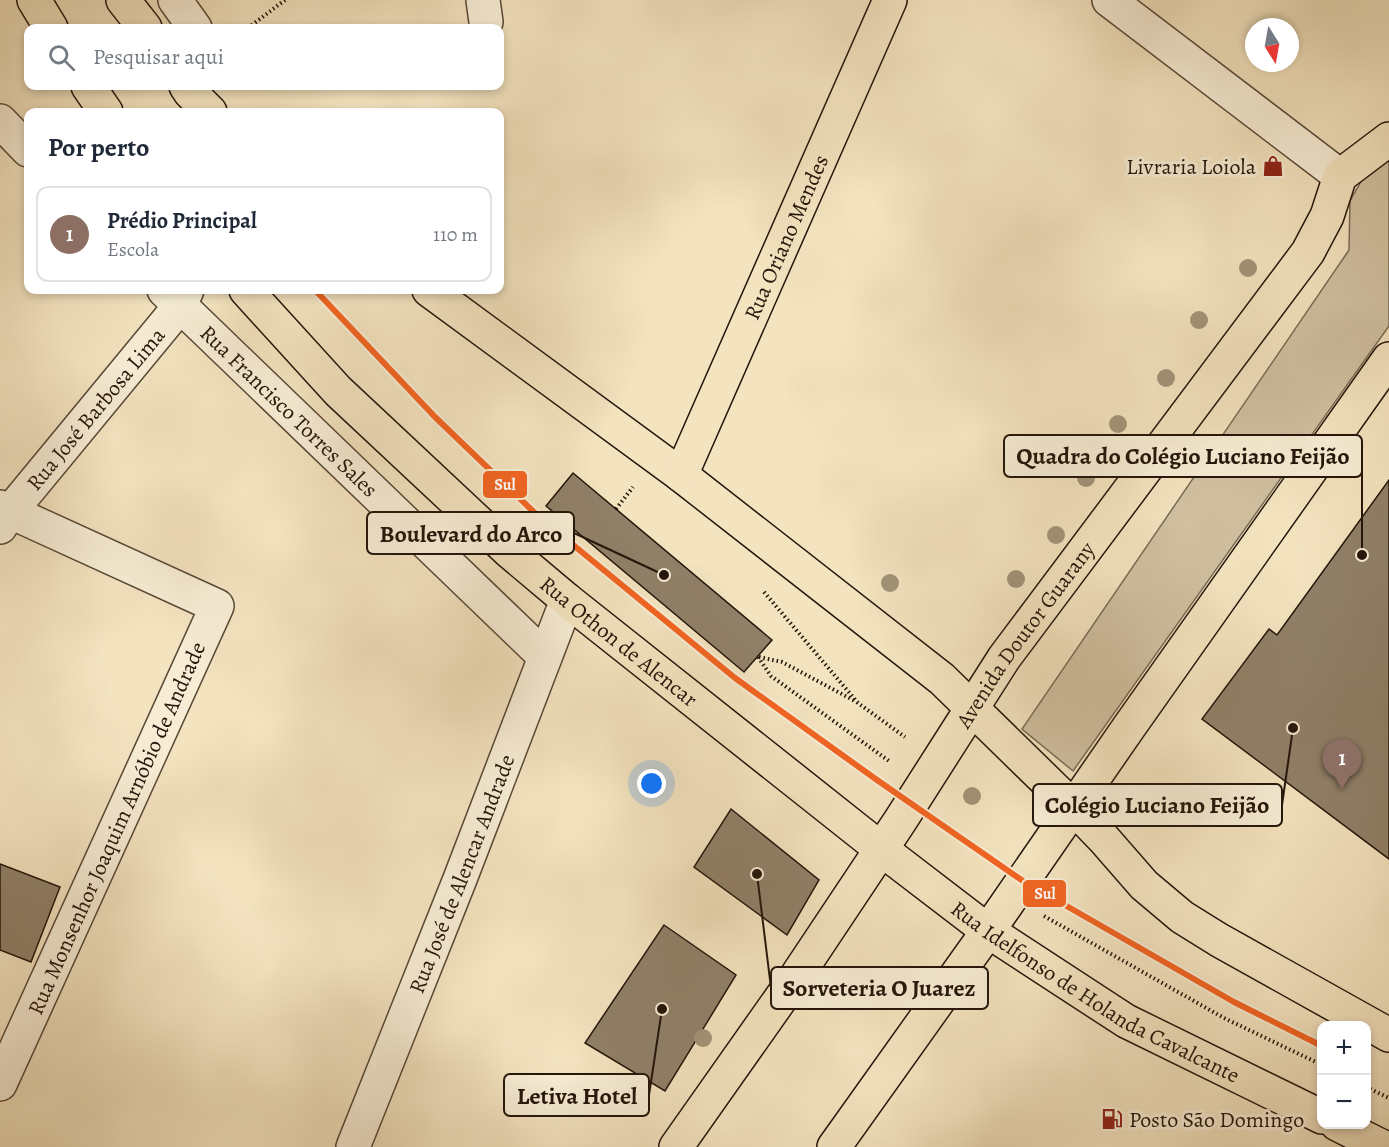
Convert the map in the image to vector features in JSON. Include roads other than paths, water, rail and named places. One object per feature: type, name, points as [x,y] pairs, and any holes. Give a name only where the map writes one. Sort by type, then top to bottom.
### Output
[{"type":"main road","points":[[34,0],[49,24]]},
{"type":"main road","points":[[123,0],[142,24]]},
{"type":"main road","name":"Rua Oriano Mendes","points":[[681,475],[890,0]]},
{"type":"main road","points":[[91,90],[103,108]]},
{"type":"main road","points":[[189,90],[206,108]]},
{"type":"main road","points":[[1340,177],[1389,139]]},
{"type":"main road","name":"Avenida Doutor Guarany","points":[[676,1147],[798,974],[1004,658],[1308,252],[1327,216],[1340,177]]},
{"type":"main road","name":"Rua Othon de Alencar","points":[[250,294],[338,391],[510,552],[567,600],[881,849]]},
{"type":"main road","points":[[434,294],[681,475],[942,679],[1073,807],[1144,885],[1182,917],[1389,1035]]},
{"type":"main road","points":[[834,1147],[1389,359]]},
{"type":"main road","name":"Rua Idelfonso de Holanda Cavalcante","points":[[881,849],[988,931],[1126,1021],[1317,1115]]},
{"type":"main road","points":[[1345,1129],[1383,1147]]},
{"type":"street","points":[[175,0],[192,24]]},
{"type":"street","points":[[1108,0],[1340,177]]},
{"type":"street","points":[[208,90],[210,108]]},
{"type":"street","points":[[0,121],[24,146]]},
{"type":"street","name":"Rua José Barbosa Lima","points":[[4,515],[177,295]]},
{"type":"street","name":"Rua Francisco Torres Sales","points":[[177,295],[545,657]]},
{"type":"street","name":"Rua Monsenhor Joaquim Arnóbio de Andrade","points":[[0,1084],[217,606],[4,515]]},
{"type":"street","name":"Rua José de Alencar Andrade","points":[[353,1147],[460,879],[567,600]]},
{"type":"place","name":"Livraria Loiola","points":[[1273,166]]},
{"type":"place","name":"Quadra do Colégio Luciano Feijão","points":[[1362,555]]},
{"type":"place","name":"Boulevard do Arco","points":[[664,575]]},
{"type":"place","name":"Colégio Luciano Feijão","points":[[1293,728]]},
{"type":"place","name":"Prédio Principal","points":[[1342,789]]},
{"type":"place","name":"Sorveteria O Juarez","points":[[757,874]]},
{"type":"place","name":"Letiva Hotel","points":[[662,1009]]},
{"type":"place","name":"Posto São Domingo","points":[[1112,1119]]}]
